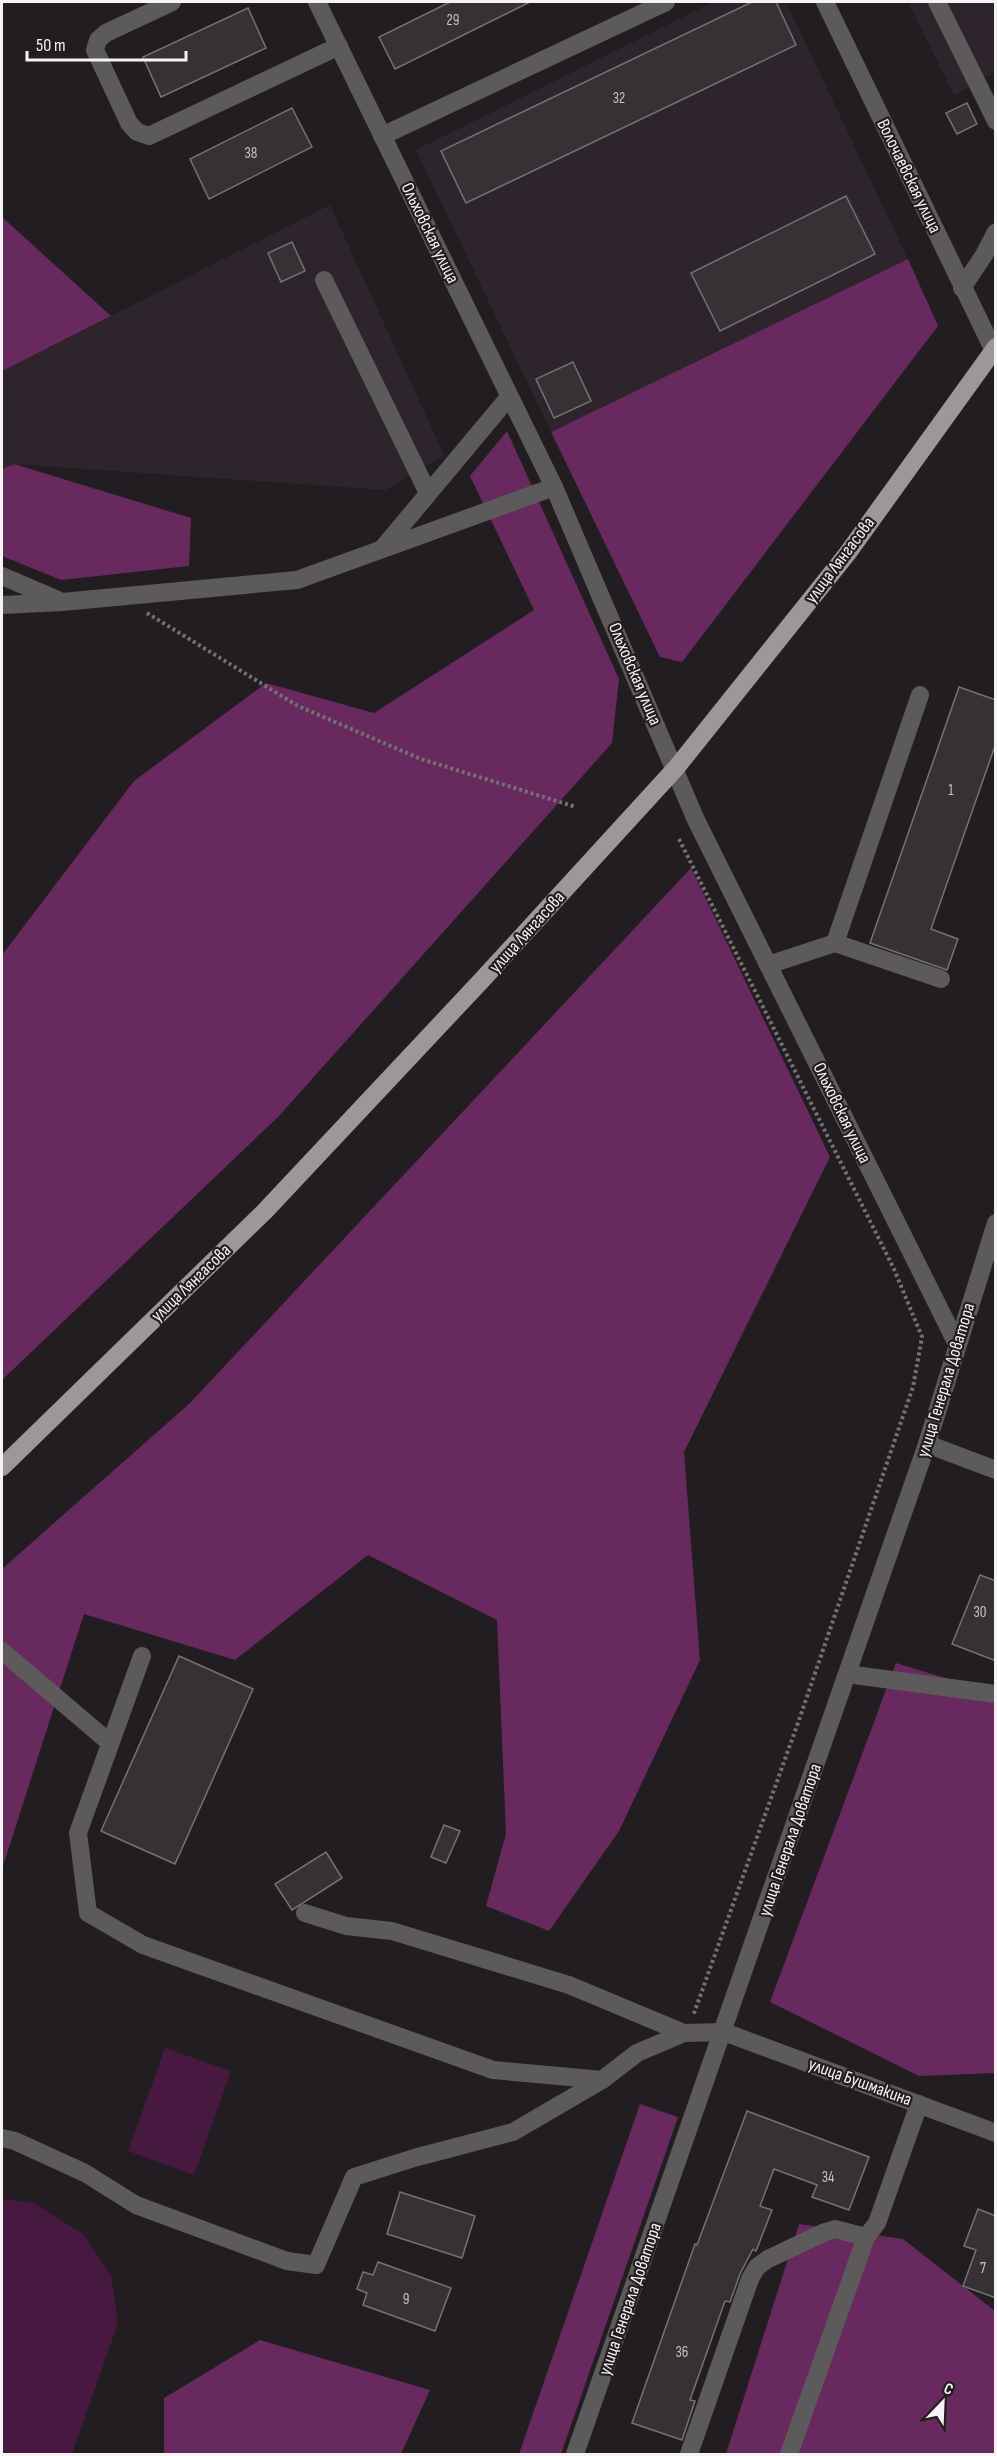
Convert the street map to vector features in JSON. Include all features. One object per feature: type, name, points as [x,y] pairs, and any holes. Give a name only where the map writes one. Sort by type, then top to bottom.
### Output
[{"type":"main road","name":"улица Лянгасова","points":[[2,1467],[265,1210],[489,972],[676,768],[847,554],[995,351]]},
{"type":"street","points":[[172,2],[106,33],[98,40],[95,50],[129,123],[137,132],[149,136],[158,134],[339,46]]},
{"type":"street","name":"Ольховская улица","points":[[317,2],[554,487],[676,768],[696,820],[957,1344]]},
{"type":"street","points":[[382,136],[666,2]]},
{"type":"street","name":"Волочаевская улица","points":[[825,2],[962,288],[995,351]]},
{"type":"street","points":[[937,2],[996,121]]},
{"type":"street","points":[[962,288],[996,232]]},
{"type":"street","points":[[324,280],[428,493]]},
{"type":"street","points":[[380,550],[509,397]]},
{"type":"street","points":[[2,605],[62,602],[297,580],[554,487]]},
{"type":"street","points":[[2,576],[62,602]]},
{"type":"street","points":[[836,943],[920,695]]},
{"type":"street","points":[[768,965],[836,943],[941,979]]},
{"type":"street","name":"улица Генерала Доватора","points":[[575,2454],[724,2032],[927,1444],[996,1223]]},
{"type":"street","points":[[927,1444],[996,1470]]},
{"type":"street","points":[[2,1651],[110,1743]]},
{"type":"street","points":[[142,1656],[78,1833],[88,1913],[143,1945],[493,2070],[602,2080]]},
{"type":"street","points":[[847,1674],[996,1694]]},
{"type":"street","points":[[305,1913],[346,1926],[392,1931],[569,1985],[688,2025],[724,2032]]},
{"type":"street","points":[[2,2138],[15,2141],[85,2173],[136,2205],[287,2261],[316,2265],[354,2177],[414,2158],[513,2132],[602,2080],[637,2053],[688,2025]]},
{"type":"street","name":"улица Бушмакина","points":[[724,2032],[996,2133]]},
{"type":"street","points":[[789,2454],[866,2237],[877,2223],[919,2104]]},
{"type":"street","points":[[689,2454],[750,2279],[757,2267],[768,2259],[835,2229],[866,2237]]},
{"type":"path","points":[[120,597],[298,706],[421,759],[576,807]]},
{"type":"path","points":[[679,839],[894,1269],[922,1336],[913,1387],[799,1720],[688,2025]]},
{"type":"shaded area","points":[[713,2],[786,2],[908,259],[551,432],[416,150]]},
{"type":"shaded area","points":[[908,2],[995,2],[995,73],[954,95]]},
{"type":"shaded area","points":[[330,205],[444,455],[386,490],[14,464],[2,469],[2,371]]},
{"type":"shaded area","points":[[2,217],[111,316],[2,371]]},
{"type":"shaded area","points":[[908,259],[938,326],[682,662],[660,657],[551,432]]},
{"type":"shaded area","points":[[507,431],[619,679],[612,743],[279,1116],[2,1380],[2,955],[134,781],[266,683],[374,713],[534,610],[470,476]]},
{"type":"shaded area","points":[[14,464],[191,518],[189,566],[61,580],[2,556],[2,469]]},
{"type":"shaded area","points":[[691,868],[830,1157],[684,1452],[700,1660],[619,1831],[549,1931],[486,1906],[506,1834],[497,1620],[368,1555],[235,1660],[84,1614],[2,1869],[2,1569],[190,1403]]},
{"type":"shaded area","points":[[896,1663],[995,1693],[995,2073],[919,2076],[770,2002]]},
{"type":"shaded area","points":[[165,2048],[231,2071],[194,2175],[128,2151]]},
{"type":"shaded area","points":[[640,2104],[678,2117],[561,2454],[519,2454]]},
{"type":"shaded area","points":[[2,2199],[34,2203],[83,2234],[111,2275],[118,2323],[72,2454],[2,2454]]},
{"type":"shaded area","points":[[799,2224],[903,2239],[995,2311],[995,2454],[726,2454]]},
{"type":"shaded area","points":[[260,2340],[430,2390],[401,2454],[164,2454],[164,2398]]},
{"type":"building","points":[[450,2],[530,2],[395,69],[379,37]]},
{"type":"building","points":[[752,2],[776,2],[796,45],[466,203],[441,151]]},
{"type":"building","points":[[248,8],[266,48],[161,97],[143,57]]},
{"type":"building","points":[[967,103],[977,124],[957,134],[946,113]]},
{"type":"building","points":[[292,108],[312,147],[209,199],[190,159]]},
{"type":"building","points":[[846,196],[875,254],[720,331],[691,273]]},
{"type":"building","points":[[292,242],[305,271],[281,282],[268,253]]},
{"type":"building","points":[[573,362],[591,401],[554,418],[536,379]]},
{"type":"building","points":[[959,687],[996,700],[996,743],[931,929],[958,939],[947,970],[870,943]]},
{"type":"building","points":[[980,1575],[996,1581],[996,1661],[952,1644]]},
{"type":"building","points":[[179,1656],[253,1689],[175,1864],[101,1831]]},
{"type":"building","points":[[444,1825],[460,1831],[446,1863],[431,1857]]},
{"type":"building","points":[[326,1852],[342,1878],[292,1910],[275,1884]]},
{"type":"building","points":[[747,2111],[869,2157],[849,2210],[812,2197],[817,2185],[774,2169],[760,2206],[772,2210],[756,2251],[753,2249],[740,2274],[730,2302],[725,2301],[690,2400],[695,2401],[682,2440],[632,2423],[695,2244],[697,2245]]},
{"type":"building","points":[[400,2192],[475,2216],[462,2258],[387,2234]]},
{"type":"building","points":[[978,2209],[996,2216],[996,2298],[963,2286],[976,2250],[964,2246]]},
{"type":"building","points":[[378,2262],[451,2288],[435,2331],[363,2305],[367,2293],[357,2289],[363,2272],[373,2275]]}]
